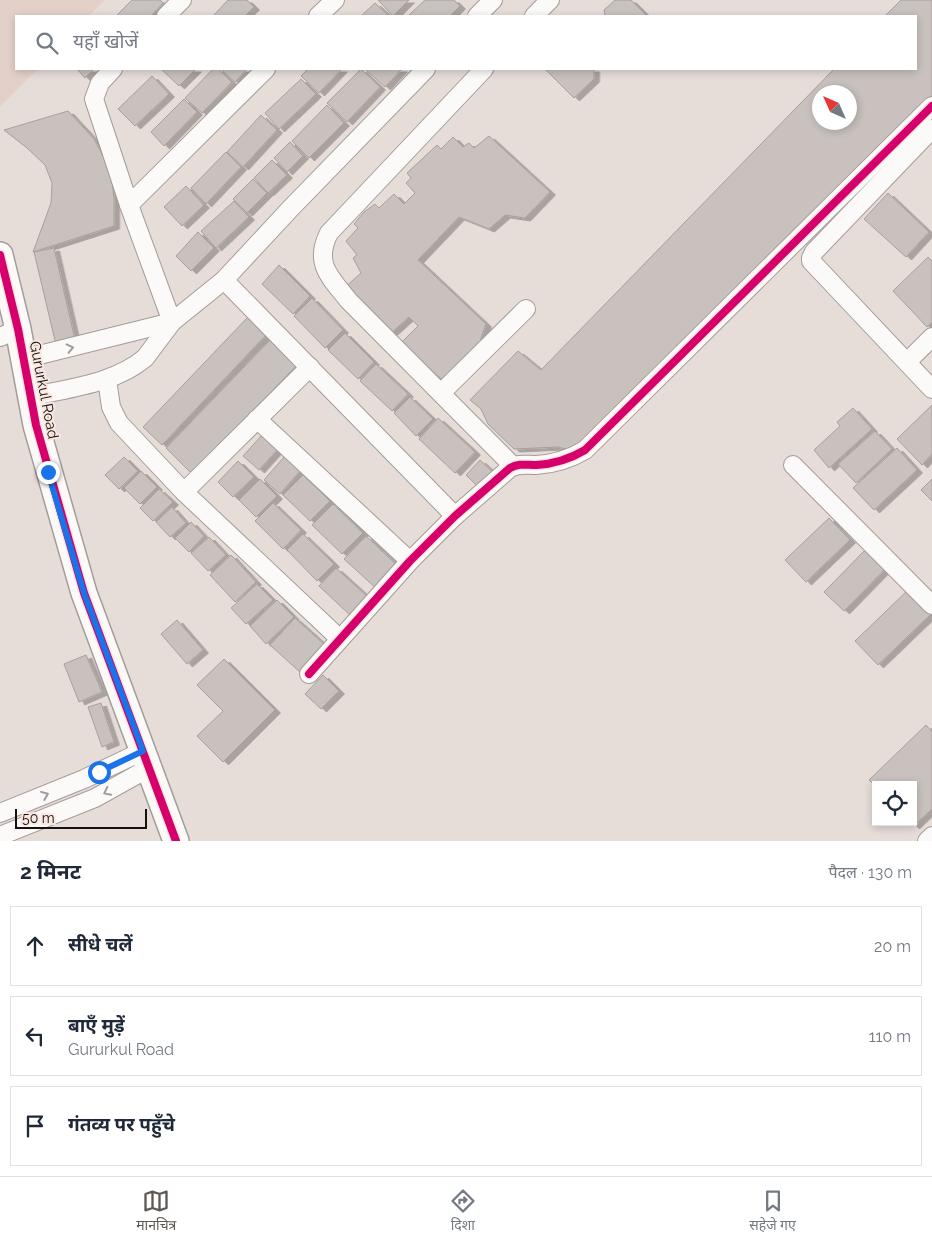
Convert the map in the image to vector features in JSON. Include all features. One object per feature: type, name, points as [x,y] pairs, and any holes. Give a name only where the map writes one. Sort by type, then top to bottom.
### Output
[{"type":"street","points":[[167,15],[182,0]]},
{"type":"street","points":[[319,15],[335,0]]},
{"type":"street","points":[[478,15],[492,0]]},
{"type":"street","points":[[112,70],[100,83],[94,99],[129,205],[172,322]]},
{"type":"street","points":[[129,205],[265,70]]},
{"type":"street","points":[[30,397],[107,379],[145,358],[172,322],[224,280],[425,70]]},
{"type":"street","points":[[483,70],[329,233],[324,242],[322,253],[328,273],[349,301],[513,466]]},
{"type":"street","points":[[308,674],[410,561],[455,516],[513,466],[518,464],[550,464],[570,458],[585,450],[932,106]]},
{"type":"street","points":[[932,129],[814,252],[811,258],[811,261],[932,388]]},
{"type":"street","name":"Gururkul Road","points":[[0,255],[9,333],[23,359],[36,425],[48,472],[84,593],[176,841]]},
{"type":"street","points":[[224,280],[455,516]]},
{"type":"street","points":[[441,393],[526,309]]},
{"type":"street","points":[[23,359],[172,322]]},
{"type":"street","points":[[907,362],[932,337]]},
{"type":"street","points":[[184,492],[310,367]]},
{"type":"street","points":[[107,379],[111,407],[119,423],[184,492],[340,639]]},
{"type":"street","points":[[257,419],[410,561]]},
{"type":"street","points":[[793,465],[932,606]]},
{"type":"street","points":[[0,813],[84,779],[146,760]]},
{"type":"street","points":[[0,836],[95,798],[146,760]]},
{"type":"street","points":[[927,841],[932,836]]},
{"type":"shaded area","points":[[0,0],[105,0],[90,15],[15,15],[15,70],[37,70],[0,107]]},
{"type":"building","points":[[132,0],[160,0],[163,3],[152,15],[117,15]]},
{"type":"building","points":[[228,0],[247,0],[254,7],[246,15],[214,15]]},
{"type":"building","points":[[378,0],[409,0],[394,15]]},
{"type":"building","points":[[425,0],[454,0],[460,6],[451,15],[409,15]]},
{"type":"building","points":[[615,0],[631,0],[646,15],[605,15],[604,10]]},
{"type":"building","points":[[901,0],[932,0],[932,99],[578,452],[558,447],[514,449],[488,424],[481,409],[470,400],[518,351],[541,370],[812,92],[812,130],[857,130],[857,85],[818,85],[833,70],[917,70],[917,15],[886,15]]},
{"type":"building","points":[[375,3],[388,15],[362,15]]},
{"type":"building","points":[[78,70],[93,70],[85,78]]},
{"type":"building","points":[[162,70],[195,70],[179,86]]},
{"type":"building","points":[[212,70],[219,70],[232,82],[202,113],[185,98]]},
{"type":"building","points":[[222,70],[246,70],[235,82]]},
{"type":"building","points":[[307,70],[341,70],[319,93],[301,76]]},
{"type":"building","points":[[360,70],[380,87],[347,122],[327,103]]},
{"type":"building","points":[[366,70],[401,70],[385,87]]},
{"type":"building","points":[[546,70],[594,70],[594,79],[574,98]]},
{"type":"building","points":[[152,76],[169,94],[135,126],[118,109]]},
{"type":"building","points":[[301,79],[316,94],[279,129],[265,113]]},
{"type":"building","points":[[184,99],[197,112],[164,146],[151,132]]},
{"type":"building","points":[[327,105],[344,123],[309,158],[292,141]]},
{"type":"building","points":[[68,111],[94,139],[111,171],[114,226],[33,252],[51,203],[52,183],[45,165],[4,130]]},
{"type":"building","points":[[261,115],[277,130],[243,167],[227,152]]},
{"type":"building","points":[[489,136],[550,192],[525,218],[505,215],[489,229],[459,217],[418,260],[486,324],[481,343],[469,357],[441,379],[401,343],[418,326],[409,317],[390,334],[343,289],[361,273],[353,258],[357,255],[346,241],[358,228],[354,224],[364,212],[375,204],[379,208],[394,194],[404,204],[415,193],[406,183],[411,178],[407,173],[437,145],[441,149],[453,137],[463,147],[469,143],[474,148]]},
{"type":"building","points":[[290,142],[303,156],[287,172],[274,158]]},
{"type":"building","points":[[226,152],[241,167],[206,204],[191,188]]},
{"type":"building","points":[[272,160],[287,175],[268,193],[254,178]]},
{"type":"building","points":[[253,179],[267,193],[247,213],[233,199]]},
{"type":"building","points":[[186,186],[204,205],[182,226],[164,207]]},
{"type":"building","points":[[888,193],[929,232],[906,257],[864,219]]},
{"type":"building","points":[[234,201],[249,217],[216,248],[201,231]]},
{"type":"building","points":[[198,232],[214,248],[191,271],[176,256]]},
{"type":"building","points":[[54,248],[76,344],[57,349],[34,252]]},
{"type":"building","points":[[928,257],[932,261],[932,322],[927,327],[893,291]]},
{"type":"building","points":[[279,265],[310,296],[293,314],[262,284]]},
{"type":"building","points":[[312,298],[343,330],[325,348],[294,316]]},
{"type":"building","points":[[248,317],[266,335],[162,445],[143,427]]},
{"type":"building","points":[[345,333],[374,362],[358,379],[328,350]]},
{"type":"building","points":[[272,338],[299,363],[192,474],[166,448]]},
{"type":"building","points":[[376,364],[408,394],[392,411],[360,381]]},
{"type":"building","points":[[410,397],[433,419],[416,436],[394,413]]},
{"type":"building","points":[[932,405],[932,454],[922,465],[897,439]]},
{"type":"building","points":[[853,408],[872,429],[829,468],[814,450],[840,426],[837,422]]},
{"type":"building","points":[[438,418],[475,452],[455,473],[419,439]]},
{"type":"building","points":[[875,431],[892,449],[856,483],[838,464]]},
{"type":"building","points":[[262,435],[278,449],[259,470],[243,456]]},
{"type":"building","points":[[897,448],[917,470],[874,510],[853,488]]},
{"type":"building","points":[[124,457],[138,471],[119,489],[105,475]]},
{"type":"building","points":[[284,457],[300,471],[280,494],[264,480]]},
{"type":"building","points":[[480,460],[496,475],[481,490],[466,475]]},
{"type":"building","points":[[238,461],[254,477],[233,497],[218,482]]},
{"type":"building","points":[[141,471],[157,487],[140,504],[124,488]]},
{"type":"building","points":[[303,475],[330,501],[310,521],[283,495]]},
{"type":"building","points":[[260,479],[277,496],[256,517],[239,500]]},
{"type":"building","points":[[932,479],[932,501],[921,490]]},
{"type":"building","points":[[159,489],[173,502],[153,521],[140,508]]},
{"type":"building","points":[[273,503],[301,530],[283,549],[255,521]]},
{"type":"building","points":[[333,504],[363,533],[342,554],[312,525]]},
{"type":"building","points":[[172,507],[186,523],[170,537],[156,522]]},
{"type":"building","points":[[829,518],[850,540],[806,582],[785,560]]},
{"type":"building","points":[[191,522],[204,536],[189,552],[175,538]]},
{"type":"building","points":[[303,534],[334,564],[317,581],[287,550]]},
{"type":"building","points":[[366,536],[399,567],[378,590],[344,559]]},
{"type":"building","points":[[209,537],[226,555],[208,571],[191,553]]},
{"type":"building","points":[[868,547],[888,566],[844,611],[824,592]]},
{"type":"building","points":[[231,555],[256,582],[235,602],[210,575]]},
{"type":"building","points":[[336,568],[369,598],[351,616],[319,586]]},
{"type":"building","points":[[257,584],[273,600],[246,624],[231,608]]},
{"type":"building","points":[[908,590],[931,614],[878,665],[855,641]]},
{"type":"building","points":[[277,600],[294,617],[266,644],[250,626]]},
{"type":"building","points":[[295,618],[326,646],[301,673],[270,645]]},
{"type":"building","points":[[177,620],[203,650],[187,664],[161,634]]},
{"type":"building","points":[[86,655],[102,692],[79,702],[64,664]]},
{"type":"building","points":[[224,659],[275,710],[223,762],[197,736],[223,711],[197,685]]},
{"type":"building","points":[[323,675],[339,691],[321,709],[305,694]]},
{"type":"building","points":[[101,703],[114,742],[102,747],[88,707]]},
{"type":"building","points":[[926,725],[932,732],[932,809],[917,823],[917,781],[872,781],[872,783],[869,780]]},
{"type":"cycle path","points":[[309,674],[410,561],[455,516],[510,468],[520,465],[555,462],[585,450],[932,106]]},
{"type":"cycle path","points":[[0,255],[18,329],[36,425],[84,593],[176,841]]},
{"type":"route","points":[[48,472],[84,593],[143,751],[99,772]]}]
